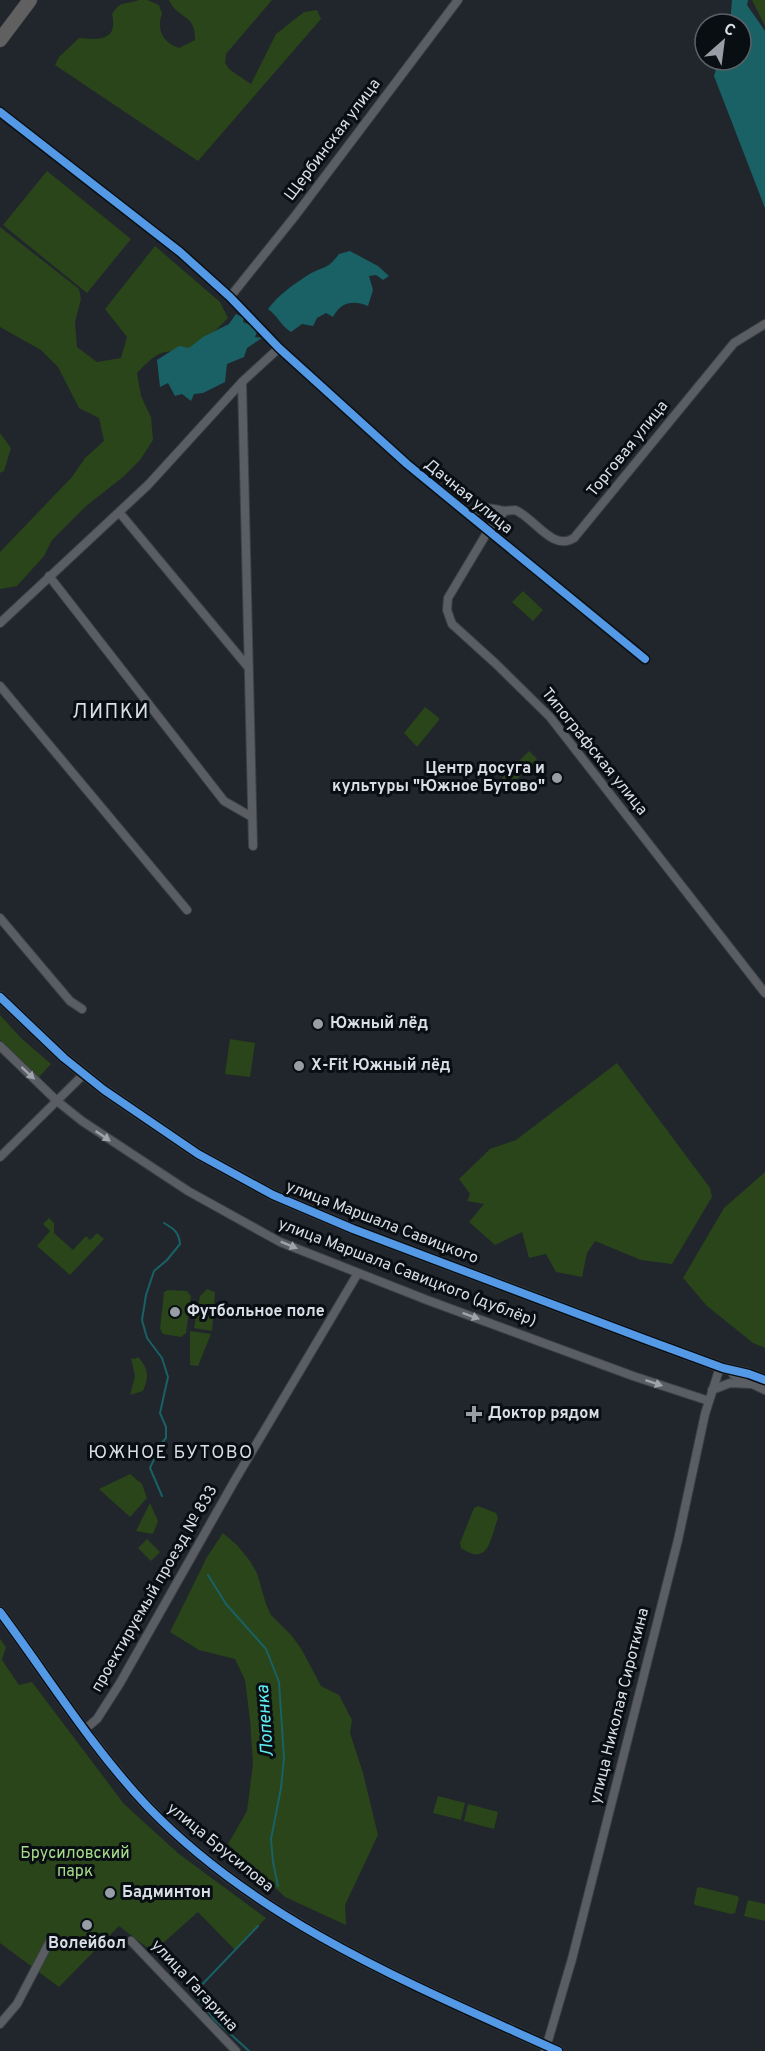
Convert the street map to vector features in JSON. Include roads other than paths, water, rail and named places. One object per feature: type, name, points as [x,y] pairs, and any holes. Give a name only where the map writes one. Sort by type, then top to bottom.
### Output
[{"type":"main road","points":[[0,40],[30,0]]},
{"type":"street","name":"Щербинская улица","points":[[230,297],[295,216],[458,0]]},
{"type":"street","name":"Дачная улица","points":[[0,112],[180,252],[230,297],[279,348],[407,465],[645,659]]},
{"type":"street","name":"Торговая улица","points":[[471,516],[483,508],[515,510],[560,542],[569,542],[734,344],[765,324]]},
{"type":"street","points":[[0,623],[148,485],[242,382],[279,348]]},
{"type":"street","points":[[242,382],[253,846]]},
{"type":"street","points":[[488,531],[505,511]]},
{"type":"street","points":[[119,512],[248,667]]},
{"type":"street","name":"Типографская улица","points":[[488,531],[448,598],[447,610],[452,624],[550,717],[765,993]]},
{"type":"street","points":[[49,576],[224,801],[252,817]]},
{"type":"street","points":[[0,686],[187,910]]},
{"type":"street","points":[[0,918],[70,1001],[82,1009]]},
{"type":"street","name":"улица Маршала Савицкого","points":[[0,997],[33,1030],[84,1074],[158,1128],[198,1154],[273,1195],[352,1230],[721,1368],[765,1380]]},
{"type":"street","name":"улица Маршала Савицкого (дублёр)","points":[[0,1046],[57,1101],[99,1133],[199,1197],[280,1242],[633,1376],[709,1401]]},
{"type":"street","points":[[0,1157],[84,1074]]},
{"type":"street","name":"проектируемый проезд № 833","points":[[84,1730],[97,1719],[120,1683],[235,1480],[358,1273]]},
{"type":"street","points":[[721,1368],[765,1389]]},
{"type":"street","name":"улица Николая Сироткина","points":[[546,2048],[572,1959],[678,1540],[709,1401],[721,1368]]},
{"type":"street","points":[[712,1390],[730,1383],[753,1384]]},
{"type":"street","name":"улица Брусилова","points":[[0,1612],[84,1730],[149,1807],[224,1874],[269,1906],[341,1949],[546,2048],[558,2051]]},
{"type":"street","points":[[0,2024],[17,2004],[50,1941]]},
{"type":"street","name":"улица Гагарина","points":[[131,1941],[236,2051]]},
{"type":"water","points":[[732,0],[748,0],[747,5],[752,12],[731,12]]},
{"type":"water","points":[[753,14],[765,31],[765,208],[714,76],[715,72],[753,72]]},
{"type":"water","points":[[350,251],[378,266],[389,276],[383,280],[376,275],[369,276],[373,290],[368,306],[357,303],[344,305],[333,317],[326,313],[317,318],[313,326],[302,324],[291,332],[268,309],[281,294],[297,282],[328,265],[339,254]]},
{"type":"water","points":[[236,314],[244,318],[243,322],[253,326],[257,332],[255,337],[262,338],[247,348],[244,357],[227,364],[225,382],[203,393],[194,394],[191,401],[182,394],[175,396],[168,383],[160,387],[157,360],[179,346],[189,348],[203,337],[229,324]]},
{"type":"waterway","name":"Лопенка","points":[[162,1496],[150,1468],[166,1438],[166,1427],[160,1413],[168,1377],[162,1358],[147,1338],[142,1320],[146,1295],[154,1271],[180,1244],[175,1231],[164,1223]]},
{"type":"waterway","name":"Лопенка","points":[[208,1575],[226,1604],[266,1649],[279,1682],[284,1758],[271,1839],[278,1886]]},
{"type":"waterway","name":"Лопенка","points":[[249,2051],[214,2019],[194,1993],[258,1926]]},
{"type":"place","name":"Центр досуга и культуры \"Южное Бутово\"","points":[[557,778]]},
{"type":"place","name":"Южный лёд","points":[[318,1024]]},
{"type":"place","name":"X-Fit Южный лёд","points":[[299,1066]]},
{"type":"place","name":"Футбольное поле","points":[[175,1312]]},
{"type":"place","name":"Доктор рядом","points":[[474,1414]]},
{"type":"place","name":"Бадминтон","points":[[110,1893]]},
{"type":"place","name":"Волейбол","points":[[87,1925]]},
{"type":"district","name":"ЛИПКИ","points":[[111,713]]},
{"type":"district","name":"ЮЖНОЕ БУТОВО","points":[[171,1453]]},
{"type":"park label","name":"Брусиловский парк","points":[[75,1863]]}]
